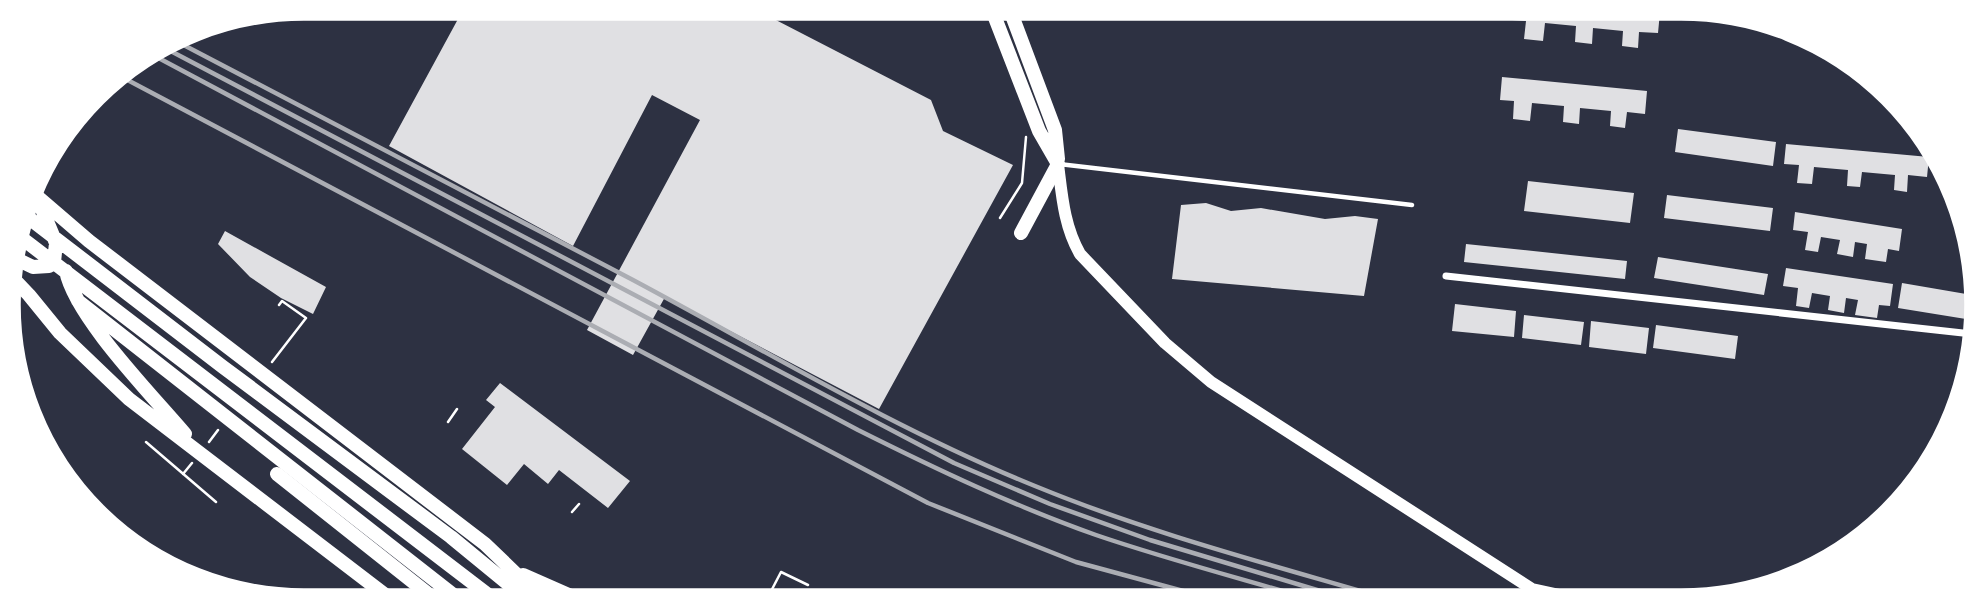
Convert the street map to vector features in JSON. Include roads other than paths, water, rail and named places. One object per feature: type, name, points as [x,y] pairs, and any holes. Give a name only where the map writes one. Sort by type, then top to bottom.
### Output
[{"type":"main road","points":[[995,19],[1039,131],[1058,164]]},
{"type":"main road","points":[[1013,19],[1055,130],[1065,219],[1080,254],[1165,343],[1211,382],[1537,590]]},
{"type":"main road","points":[[1021,233],[1058,164]]},
{"type":"main road","points":[[40,198],[89,241],[485,544],[533,590]]},
{"type":"main road","points":[[23,263],[41,268],[54,262],[56,243],[38,202]]},
{"type":"main road","points":[[32,220],[223,368],[451,537],[515,590]]},
{"type":"main road","points":[[89,241],[70,258],[65,268],[68,284],[113,350],[197,450]]},
{"type":"main road","points":[[27,242],[482,590]]},
{"type":"main road","points":[[20,286],[60,333],[129,400],[379,590]]},
{"type":"main road","points":[[78,301],[447,590]]},
{"type":"main road","points":[[277,474],[423,590]]},
{"type":"main road","points":[[513,571],[557,590]]},
{"type":"street","points":[[1446,276],[1964,333]]},
{"type":"lane","points":[[1058,164],[1412,205]]},
{"type":"railway","points":[[185,46],[576,250],[831,388],[983,464],[1122,519],[1357,590]]},
{"type":"railway","points":[[172,52],[954,463],[1050,504],[1150,540],[1317,590]]},
{"type":"railway","points":[[160,59],[858,430],[946,473],[1096,535],[1279,590]]},
{"type":"railway","points":[[128,80],[928,503],[1076,562],[1179,590]]}]
